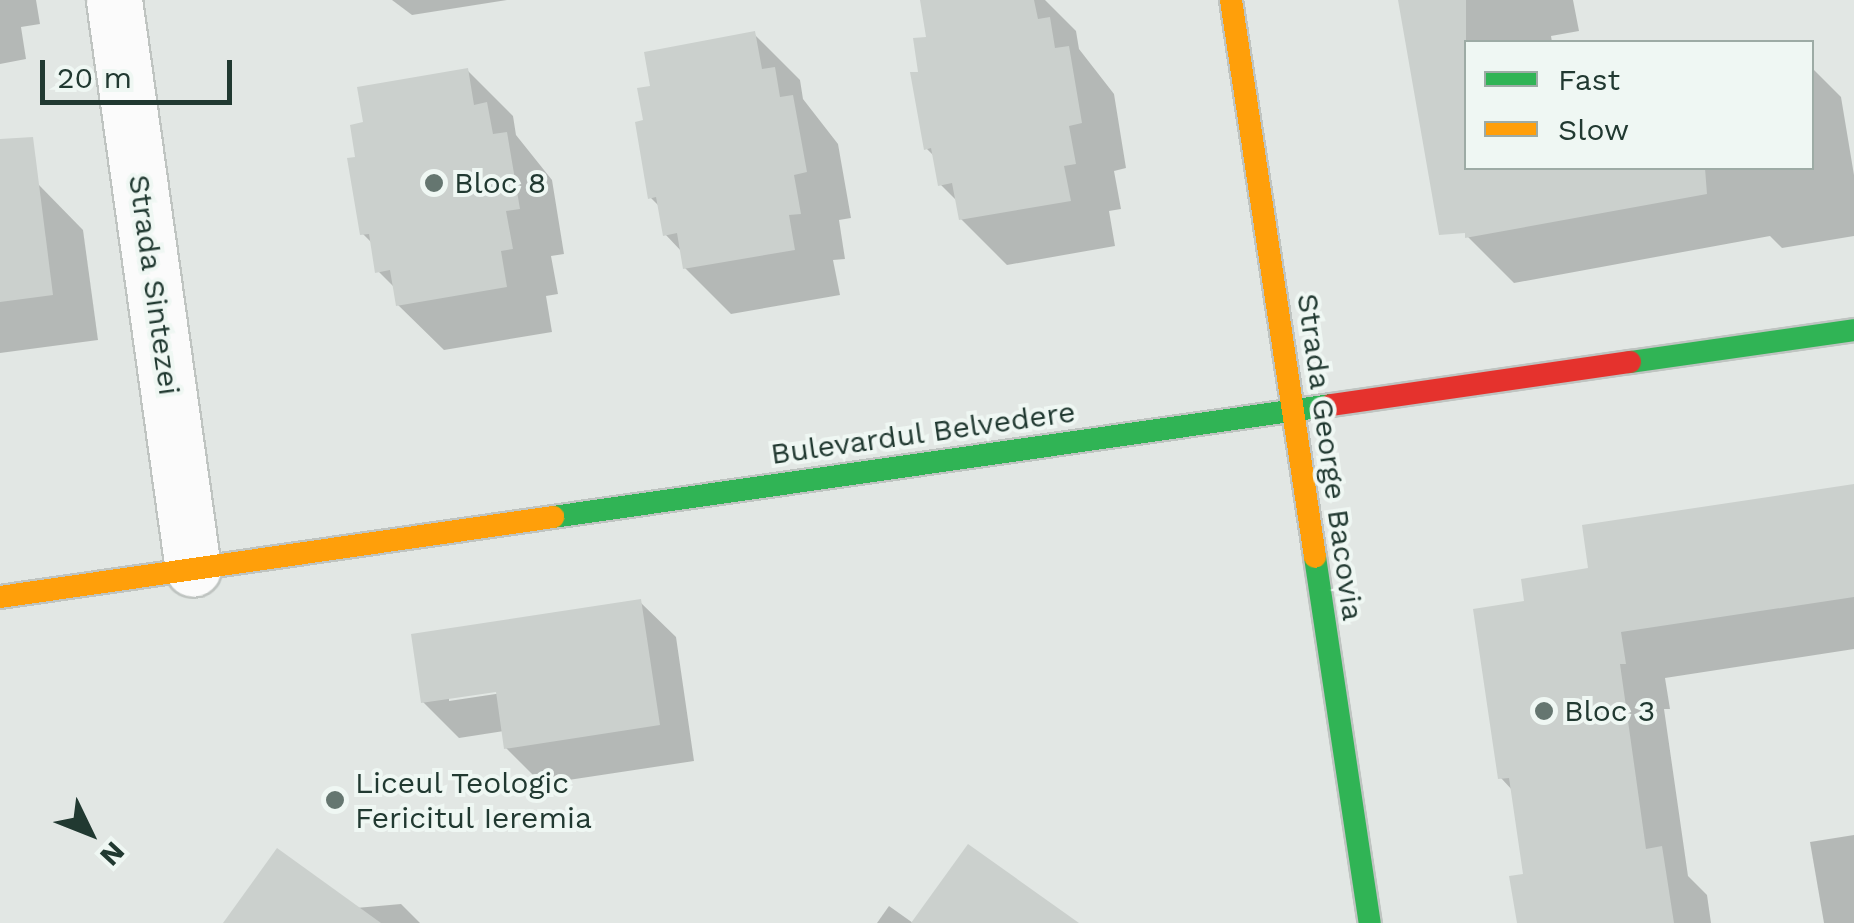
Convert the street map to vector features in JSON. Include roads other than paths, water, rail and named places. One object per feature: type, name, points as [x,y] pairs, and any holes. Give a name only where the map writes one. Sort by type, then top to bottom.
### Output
[{"type":"street","name":"Strada Sintezei","points":[[114,0],[193,569]]},
{"type":"street","name":"Strada George Bacovia","points":[[1231,0],[1370,923]]},
{"type":"street","name":"Bulevardul Belvedere","points":[[0,597],[1854,330]]},
{"type":"place","name":"Bloc 8","points":[[434,183]]},
{"type":"place","name":"Bloc 3","points":[[1544,711]]},
{"type":"place","name":"Liceul Teologic Fericitul Ieremia","points":[[335,800]]}]
